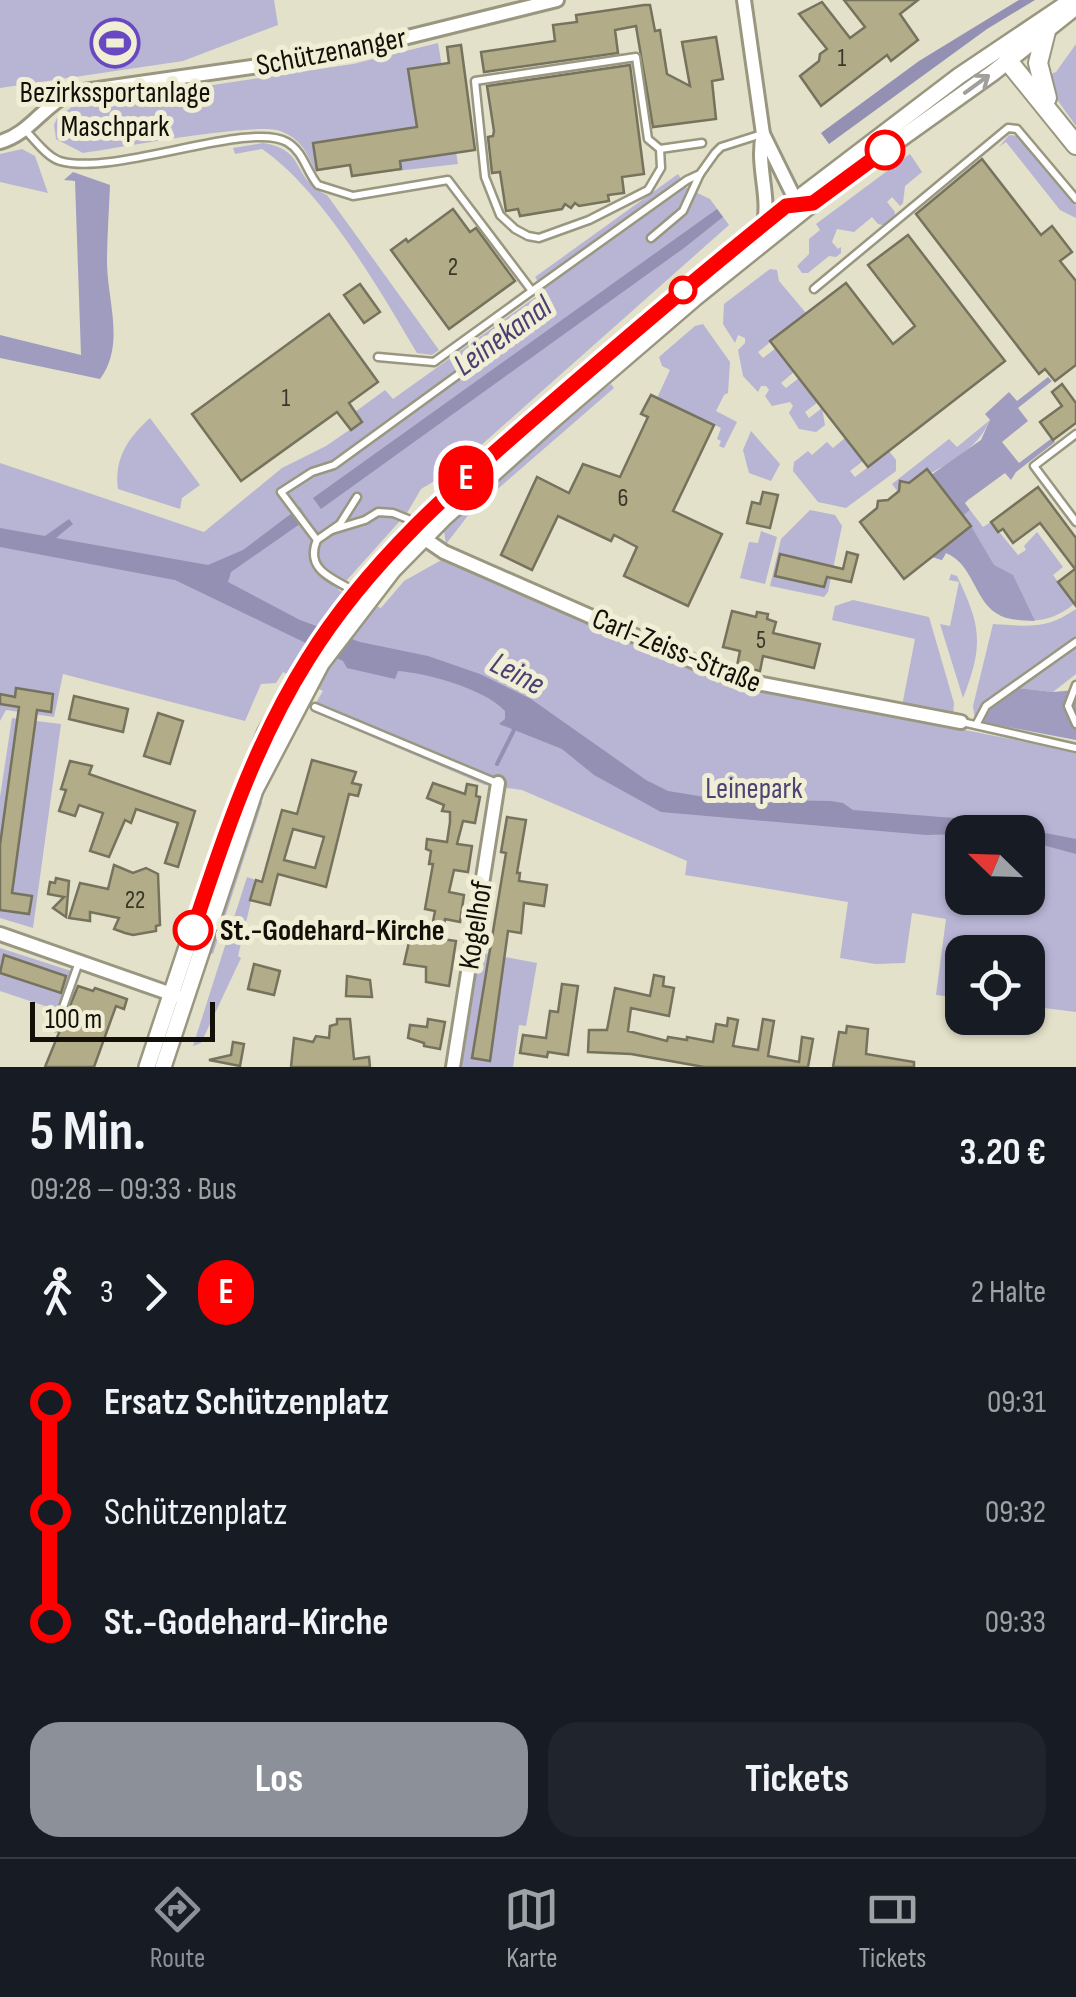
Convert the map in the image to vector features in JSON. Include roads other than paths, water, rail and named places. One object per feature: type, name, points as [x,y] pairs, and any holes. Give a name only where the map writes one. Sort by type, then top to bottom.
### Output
[{"type":"main road","points":[[1046,30],[1038,63],[1042,88],[1055,117]]},
{"type":"main road","points":[[1003,54],[1076,144]]},
{"type":"street","name":"Schützenanger","points":[[0,142],[25,130],[57,99],[70,93],[335,54],[557,0]]},
{"type":"street","points":[[744,0],[764,134],[792,204],[785,224]]},
{"type":"street","points":[[414,529],[553,420],[785,224],[1072,0]]},
{"type":"street","points":[[147,1067],[297,692],[357,593],[414,529],[481,464],[663,306],[792,204],[1076,7]]},
{"type":"street","points":[[764,134],[760,156],[768,206],[764,225]]},
{"type":"street","points":[[765,191],[770,197],[792,204],[813,203]]},
{"type":"street","name":"Carl-Zeiss-Straße","points":[[414,529],[444,552],[731,678],[961,722]]},
{"type":"street","name":"Kogelhof","points":[[453,1067],[498,783]]},
{"type":"street","points":[[0,934],[178,996]]},
{"type":"street","points":[[163,1067],[178,996]]},
{"type":"lane","points":[[660,149],[661,168],[648,190],[589,220],[540,238],[528,236],[500,215],[485,177],[475,80],[636,58],[648,139],[660,149],[702,143]]},
{"type":"lane","points":[[814,289],[1008,128],[1017,129],[1076,199]]},
{"type":"lane","points":[[25,130],[56,160],[82,164],[178,152],[259,136],[290,144],[301,155],[315,182],[331,192],[353,196],[448,180],[532,291]]},
{"type":"lane","points":[[651,238],[682,211],[700,174],[722,147],[764,134]]},
{"type":"lane","points":[[378,357],[434,362],[700,174]]},
{"type":"lane","points":[[318,540],[281,492],[312,472],[334,464],[499,345]]},
{"type":"lane","points":[[1076,434],[1034,466],[1076,522]]},
{"type":"lane","points":[[356,496],[346,516],[314,546],[314,564],[357,593]]},
{"type":"lane","points":[[332,530],[378,512],[394,513],[414,529]]},
{"type":"lane","points":[[976,725],[986,706],[1076,642]]},
{"type":"lane","points":[[1076,685],[1068,706],[1076,724]]},
{"type":"lane","points":[[315,707],[498,783]]},
{"type":"lane","name":"Carl-Zeiss-Straße","points":[[961,722],[1076,748]]},
{"type":"lane","points":[[56,1027],[79,960]]},
{"type":"waterway","points":[[497,764],[515,728]]},
{"type":"place","name":"Bezirkssportanlage Maschpark","points":[[115,43]]},
{"type":"place","name":"St.-Godehard-Kirche","points":[[193,930]]},
{"type":"water label","name":"Leinekanal","points":[[502,335]]},
{"type":"water label","name":"Leine","points":[[518,673]]},
{"type":"park label","name":"Leinepark","points":[[754,788]]}]
